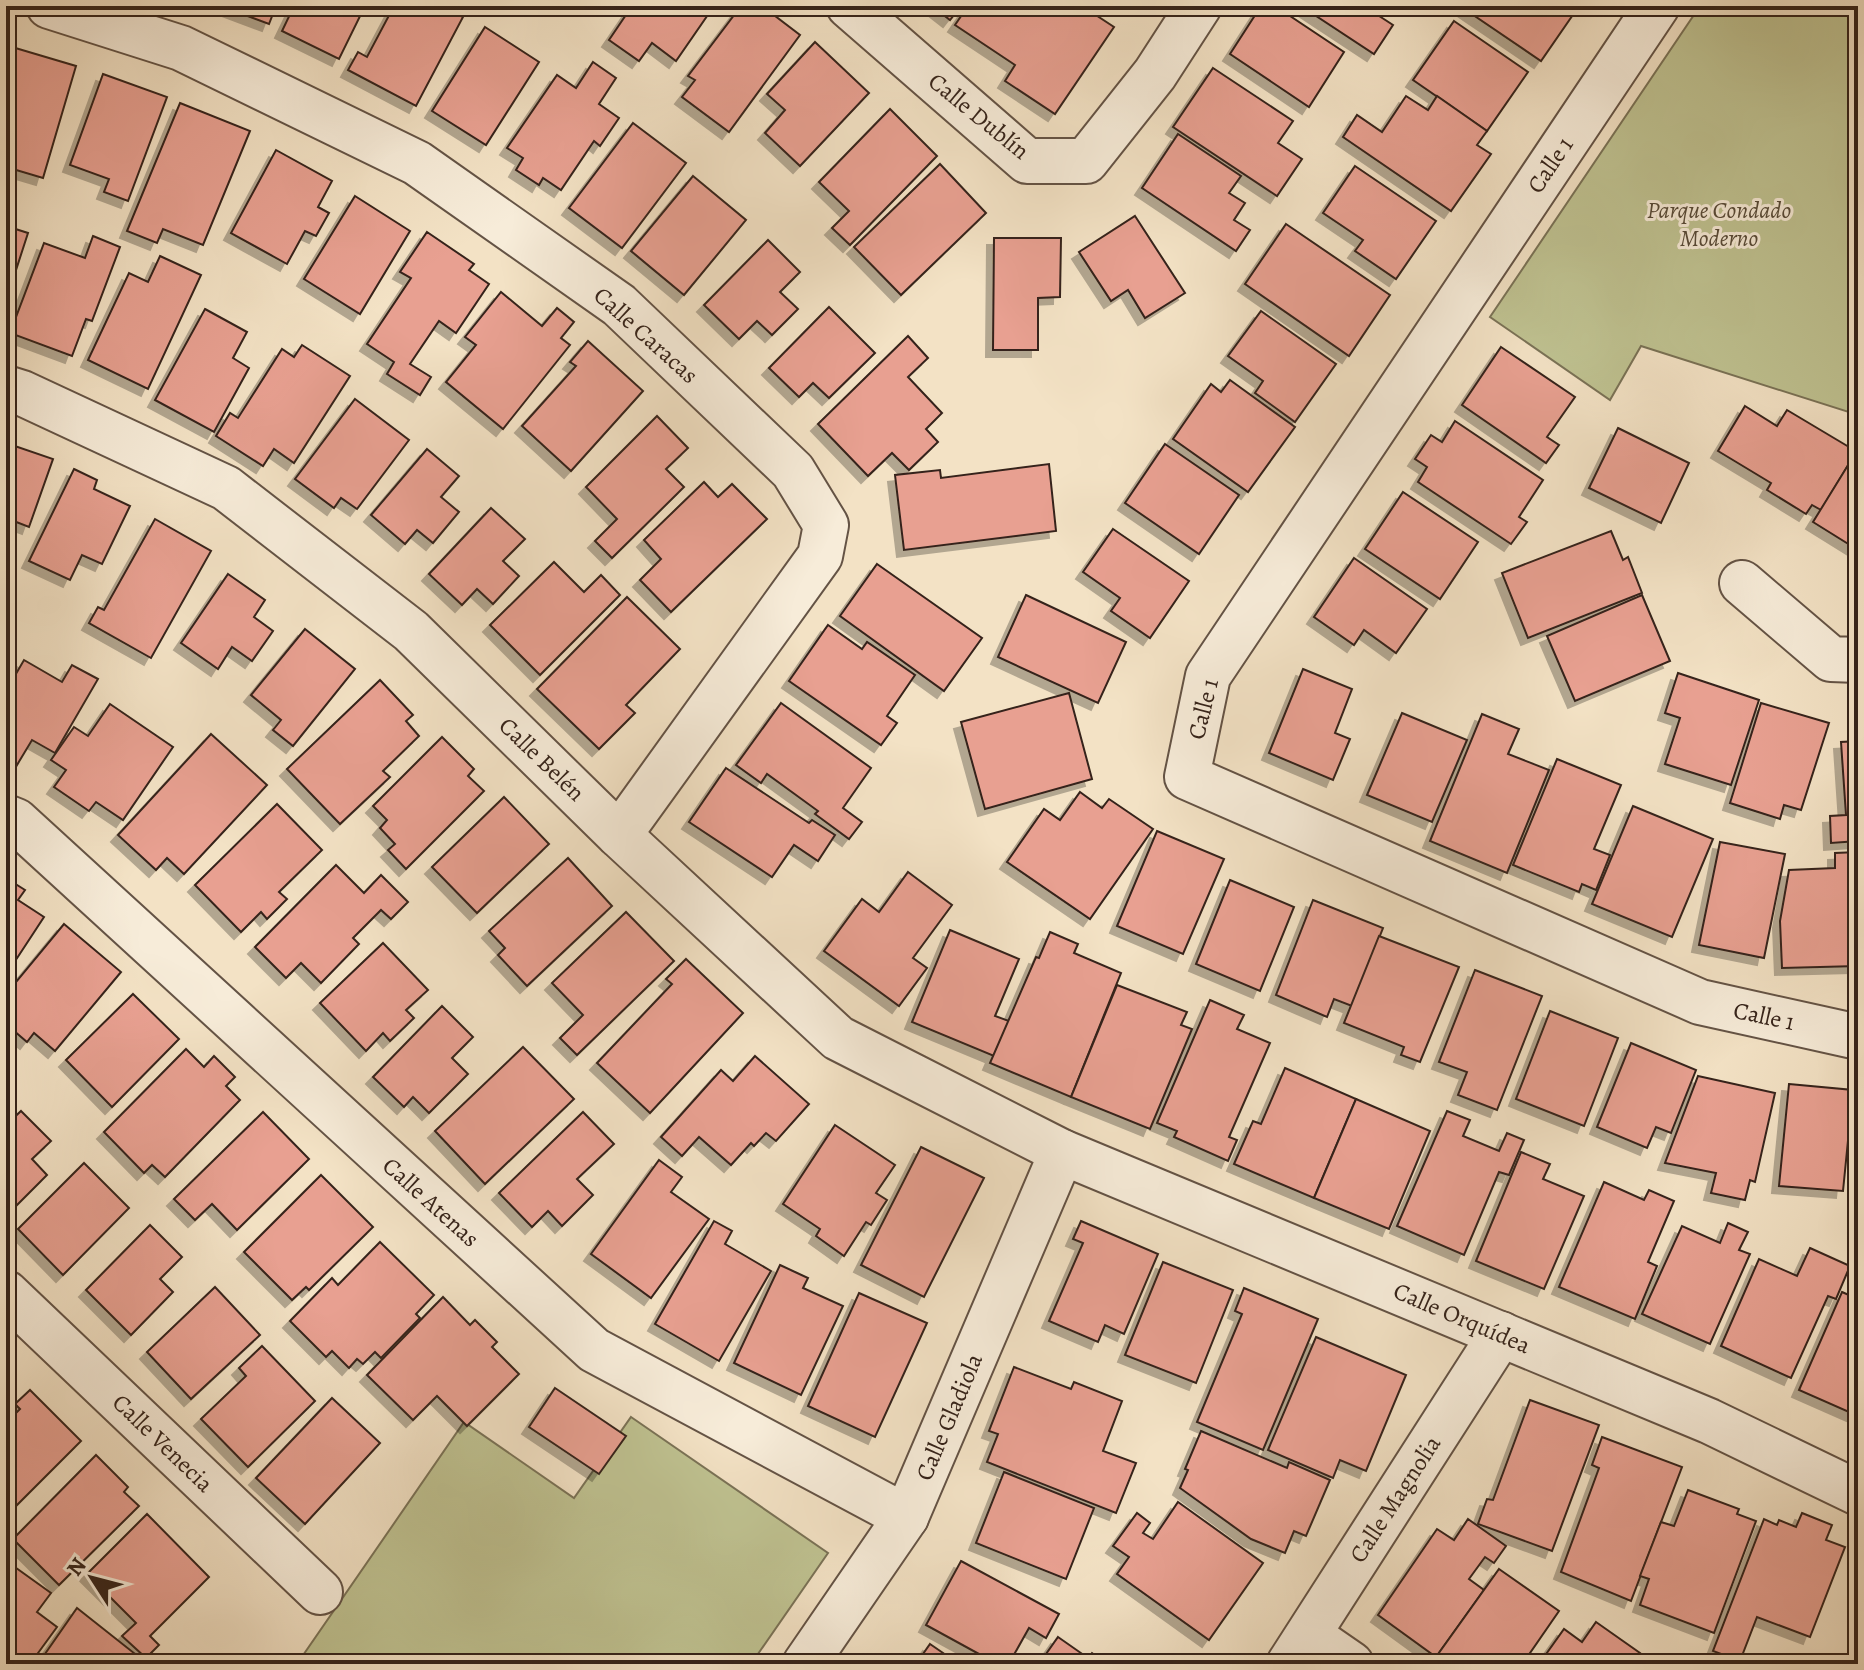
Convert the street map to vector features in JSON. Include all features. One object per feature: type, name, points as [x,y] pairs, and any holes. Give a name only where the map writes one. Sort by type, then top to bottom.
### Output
[{"type":"street","name":"Calle Caracas","points":[[49,6],[181,48],[417,163],[619,305],[793,471],[826,525],[820,556],[619,835]]},
{"type":"street","name":"Calle Dublín","points":[[849,6],[1027,161],[1086,161],[1155,74],[1199,6]]},
{"type":"street","name":"Calle 1","points":[[1657,6],[1208,676],[1187,777],[1700,1002],[1858,1037]]},
{"type":"street","name":"Calle Belén","points":[[6,388],[226,488],[411,631],[619,835],[838,1038],[1062,1152]]},
{"type":"street","points":[[1742,583],[1831,659],[1858,660]]},
{"type":"street","name":"Calle Atenas","points":[[6,817],[16,821],[594,1350],[906,1517]]},
{"type":"street","name":"Calle Gladiola","points":[[805,1664],[906,1517],[1062,1152]]},
{"type":"street","name":"Calle Orquídea","points":[[1062,1152],[1709,1421],[1858,1493]]},
{"type":"street","name":"Calle Venecia","points":[[6,1293],[320,1592]]},
{"type":"street","name":"Calle Magnolia","points":[[1299,1650],[1501,1334]]},
{"type":"street","points":[[1299,1650],[1351,1664]]},
{"type":"green space","name":"Parque Condado Moderno","points":[[1700,6],[1858,6],[1858,415],[1641,346],[1610,400],[1490,317]]},
{"type":"green space","points":[[631,1417],[828,1553],[751,1664],[297,1664],[464,1422],[574,1498]]},
{"type":"building","points":[[221,6],[276,6],[269,24]]},
{"type":"building","points":[[294,6],[365,6],[339,59],[282,31]]},
{"type":"building","points":[[394,6],[442,6],[463,17],[416,106],[348,70],[358,52],[367,57]]},
{"type":"building","points":[[632,6],[714,6],[676,61],[652,43],[639,61],[609,40]]},
{"type":"building","points":[[741,6],[762,6],[800,35],[729,132],[682,97],[695,80],[688,76]]},
{"type":"building","points":[[932,6],[961,6],[950,20]]},
{"type":"building","points":[[968,6],[993,6],[1004,13],[1008,6],[1045,6],[1059,15],[1065,6],[1082,6],[1114,27],[1055,114],[1005,81],[1015,65],[955,25]]},
{"type":"building","points":[[1261,6],[1275,6],[1344,52],[1309,107],[1230,54]]},
{"type":"building","points":[[1301,6],[1373,6],[1370,10],[1393,25],[1374,54]]},
{"type":"building","points":[[1460,6],[1579,6],[1541,61]]},
{"type":"building","points":[[1454,21],[1528,72],[1487,131],[1413,80]]},
{"type":"building","points":[[485,27],[539,62],[486,145],[432,111]]},
{"type":"building","points":[[815,42],[869,93],[800,166],[765,133],[785,110],[767,94]]},
{"type":"building","points":[[12,47],[76,66],[43,178],[6,167],[6,67]]},
{"type":"building","points":[[593,62],[616,78],[599,104],[619,118],[600,146],[594,141],[561,190],[543,178],[539,185],[516,170],[523,158],[507,148],[557,75],[576,88]]},
{"type":"building","points":[[1213,68],[1293,121],[1278,143],[1302,159],[1277,196],[1173,127]]},
{"type":"building","points":[[103,74],[167,97],[128,201],[104,192],[109,179],[70,165]]},
{"type":"building","points":[[1406,96],[1428,110],[1437,96],[1487,131],[1477,145],[1491,154],[1451,211],[1343,137],[1357,115],[1382,132]]},
{"type":"building","points":[[180,103],[250,131],[203,245],[163,229],[157,243],[127,231]]},
{"type":"building","points":[[890,109],[937,156],[850,245],[832,228],[849,211],[819,182]]},
{"type":"building","points":[[633,123],[686,163],[622,248],[569,208]]},
{"type":"building","points":[[1178,134],[1241,176],[1229,193],[1245,203],[1234,220],[1250,230],[1236,251],[1142,188]]},
{"type":"building","points":[[276,150],[332,181],[318,207],[329,213],[316,236],[305,231],[287,264],[231,233]]},
{"type":"building","points":[[940,164],[986,213],[901,295],[854,247]]},
{"type":"building","points":[[1355,166],[1436,221],[1396,279],[1355,251],[1363,240],[1323,213]]},
{"type":"building","points":[[693,176],[746,220],[684,295],[631,251]]},
{"type":"building","points":[[355,196],[410,231],[360,314],[304,279]]},
{"type":"building","points":[[1135,216],[1185,293],[1145,318],[1128,290],[1111,301],[1079,252]]},
{"type":"building","points":[[1286,224],[1390,295],[1349,356],[1245,284]]},
{"type":"building","points":[[6,226],[28,233],[6,301]]},
{"type":"building","points":[[427,232],[474,264],[469,270],[489,284],[456,333],[439,321],[410,364],[431,377],[420,395],[387,374],[394,362],[367,344],[411,278],[400,272]]},
{"type":"building","points":[[93,236],[120,247],[92,321],[86,319],[72,356],[10,333],[44,243],[85,258]]},
{"type":"building","points":[[994,238],[1061,238],[1060,297],[1038,298],[1038,350],[993,350]]},
{"type":"building","points":[[768,240],[800,272],[780,292],[798,309],[772,335],[757,321],[739,339],[704,305]]},
{"type":"building","points":[[160,256],[201,275],[148,389],[88,360],[129,273],[148,282]]},
{"type":"building","points":[[501,292],[542,326],[557,308],[574,322],[561,338],[570,345],[503,429],[446,382],[476,345],[465,337]]},
{"type":"building","points":[[829,307],[875,353],[829,398],[813,383],[799,397],[769,368]]},
{"type":"building","points":[[205,309],[247,332],[233,358],[249,368],[214,432],[155,400]]},
{"type":"building","points":[[1261,311],[1336,364],[1295,422],[1255,393],[1263,381],[1228,356]]},
{"type":"building","points":[[908,336],[928,358],[908,377],[942,413],[926,429],[938,442],[909,470],[892,453],[868,476],[818,424]]},
{"type":"building","points":[[588,341],[643,391],[571,471],[522,426],[576,366],[570,362]]},
{"type":"building","points":[[302,345],[350,376],[294,463],[274,449],[263,466],[216,436],[230,413],[238,418],[282,349],[294,357]]},
{"type":"building","points":[[1501,347],[1575,397],[1547,437],[1559,445],[1546,463],[1462,405]]},
{"type":"building","points":[[1230,380],[1295,427],[1248,492],[1173,439],[1211,384],[1221,392]]},
{"type":"building","points":[[355,399],[409,440],[357,509],[341,498],[334,508],[295,479]]},
{"type":"building","points":[[1745,406],[1777,426],[1787,410],[1849,447],[1854,439],[1858,441],[1858,449],[1821,510],[1812,505],[1806,514],[1767,490],[1771,483],[1718,451]]},
{"type":"building","points":[[657,416],[688,448],[666,469],[684,487],[612,558],[595,541],[617,519],[586,487]]},
{"type":"building","points":[[1455,421],[1543,480],[1519,517],[1527,522],[1511,544],[1418,482],[1427,467],[1415,459],[1431,435],[1442,442]]},
{"type":"building","points":[[1618,428],[1689,463],[1661,523],[1589,488]]},
{"type":"building","points":[[6,443],[53,459],[29,527],[6,518]]},
{"type":"building","points":[[1165,444],[1239,495],[1199,554],[1125,503]]},
{"type":"building","points":[[427,449],[459,476],[441,497],[459,512],[433,543],[417,530],[405,544],[371,515]]},
{"type":"building","points":[[1858,449],[1858,550],[1813,522]]},
{"type":"building","points":[[1049,464],[1056,531],[904,550],[895,475],[940,470],[941,478]]},
{"type":"building","points":[[74,469],[97,480],[94,489],[130,506],[102,564],[82,555],[70,580],[29,561]]},
{"type":"building","points":[[704,482],[718,497],[732,484],[767,519],[671,612],[640,580],[661,559],[644,540]]},
{"type":"building","points":[[1403,492],[1478,542],[1440,599],[1365,549]]},
{"type":"building","points":[[491,508],[525,539],[503,561],[519,576],[493,604],[477,589],[462,605],[429,574]]},
{"type":"building","points":[[155,519],[211,551],[151,658],[89,623],[98,607],[104,610]]},
{"type":"building","points":[[1113,529],[1189,581],[1150,638],[1111,611],[1120,598],[1083,572]]},
{"type":"building","points":[[1611,531],[1623,560],[1628,557],[1642,593],[1528,638],[1502,573]]},
{"type":"building","points":[[1354,558],[1427,609],[1396,653],[1364,630],[1354,645],[1314,617]]},
{"type":"building","points":[[554,562],[584,592],[601,575],[620,595],[540,675],[490,625]]},
{"type":"building","points":[[877,564],[982,638],[944,691],[840,616]]},
{"type":"building","points":[[228,574],[265,600],[254,617],[273,631],[252,661],[232,647],[218,669],[181,643]]},
{"type":"building","points":[[1026,595],[1126,642],[1098,703],[998,657]]},
{"type":"building","points":[[1642,595],[1670,661],[1575,701],[1547,636]]},
{"type":"building","points":[[627,597],[680,649],[626,705],[635,713],[599,749],[537,689]]},
{"type":"building","points":[[828,625],[862,649],[867,642],[915,675],[887,716],[897,723],[881,745],[789,681]]},
{"type":"building","points":[[305,629],[355,669],[293,746],[273,730],[281,720],[251,695]]},
{"type":"building","points":[[24,660],[62,682],[72,665],[98,679],[55,753],[32,740],[14,770],[6,765],[6,691]]},
{"type":"building","points":[[1303,669],[1352,689],[1335,733],[1350,739],[1333,780],[1269,753]]},
{"type":"building","points":[[1678,673],[1759,700],[1731,785],[1665,764],[1680,718],[1665,713]]},
{"type":"building","points":[[380,680],[413,715],[406,721],[419,736],[383,771],[390,777],[340,824],[287,769]]},
{"type":"building","points":[[1069,693],[1092,779],[985,809],[961,722]]},
{"type":"building","points":[[781,703],[871,768],[843,808],[862,822],[849,839],[815,814],[818,811],[767,774],[761,783],[736,765]]},
{"type":"building","points":[[1761,703],[1829,723],[1801,810],[1784,805],[1780,819],[1730,803]]},
{"type":"building","points":[[110,704],[173,747],[123,820],[96,802],[89,811],[54,787],[66,770],[51,760],[74,727],[88,736]]},
{"type":"building","points":[[1402,713],[1467,740],[1432,822],[1367,795]]},
{"type":"building","points":[[1482,714],[1519,729],[1508,754],[1549,770],[1507,873],[1430,841]]},
{"type":"building","points":[[211,734],[267,785],[184,874],[167,858],[156,870],[118,835]]},
{"type":"building","points":[[442,737],[474,769],[468,776],[484,791],[406,869],[388,850],[395,844],[380,828],[387,820],[373,806]]},
{"type":"building","points":[[1858,741],[1858,841],[1831,843],[1830,816],[1846,815],[1841,742]]},
{"type":"building","points":[[1557,759],[1621,785],[1594,849],[1610,855],[1596,890],[1582,884],[1579,892],[1513,865]]},
{"type":"building","points":[[726,768],[809,823],[812,820],[835,835],[818,861],[794,845],[772,877],[689,822]]},
{"type":"building","points":[[1080,792],[1102,808],[1109,799],[1153,829],[1090,919],[1007,862],[1044,809],[1060,820]]},
{"type":"building","points":[[504,797],[549,844],[477,913],[432,867]]},
{"type":"building","points":[[277,804],[322,850],[279,892],[287,899],[267,919],[261,912],[241,932],[195,885]]},
{"type":"building","points":[[1633,806],[1713,839],[1672,937],[1592,904]]},
{"type":"building","points":[[1157,831],[1224,859],[1183,954],[1117,926]]},
{"type":"building","points":[[1720,842],[1785,854],[1764,958],[1699,945]]},
{"type":"building","points":[[1858,852],[1858,966],[1782,968],[1780,921],[1789,870],[1835,868],[1835,853]]},
{"type":"building","points":[[568,858],[612,906],[527,986],[498,955],[505,948],[489,931]]},
{"type":"building","points":[[336,865],[364,893],[381,875],[408,902],[391,919],[381,910],[353,938],[359,944],[321,983],[301,963],[286,978],[255,947]]},
{"type":"building","points":[[908,872],[952,905],[913,958],[927,968],[899,1006],[824,951],[862,899],[879,912]]},
{"type":"building","points":[[6,878],[25,890],[18,900],[44,917],[6,975]]},
{"type":"building","points":[[1230,880],[1294,907],[1260,991],[1196,964]]},
{"type":"building","points":[[1313,900],[1383,928],[1352,1006],[1334,999],[1327,1017],[1276,995]]},
{"type":"building","points":[[626,912],[674,961],[577,1055],[560,1038],[583,1015],[552,983]]},
{"type":"building","points":[[64,924],[121,972],[55,1051],[34,1033],[27,1042],[6,1024],[6,994]]},
{"type":"building","points":[[950,930],[1019,959],[995,1016],[1009,1021],[994,1056],[912,1022]]},
{"type":"building","points":[[1050,932],[1078,944],[1074,953],[1121,973],[1071,1097],[990,1063]]},
{"type":"building","points":[[1379,936],[1459,967],[1420,1062],[1401,1055],[1404,1047],[1344,1023]]},
{"type":"building","points":[[383,943],[428,990],[406,1010],[414,1018],[390,1041],[383,1033],[366,1051],[320,1003]]},
{"type":"building","points":[[686,959],[743,1013],[650,1113],[597,1063],[672,984],[666,979]]},
{"type":"building","points":[[1475,970],[1542,996],[1497,1110],[1458,1095],[1467,1072],[1439,1062]]},
{"type":"building","points":[[1117,985],[1187,1012],[1181,1025],[1192,1029],[1150,1129],[1071,1097]]},
{"type":"building","points":[[133,994],[179,1039],[112,1107],[66,1060]]},
{"type":"building","points":[[1210,1000],[1244,1015],[1237,1029],[1270,1043],[1229,1137],[1237,1140],[1228,1161],[1174,1137],[1177,1131],[1157,1123]]},
{"type":"building","points":[[442,1006],[473,1037],[452,1058],[468,1074],[429,1113],[413,1097],[404,1107],[373,1077]]},
{"type":"building","points":[[1550,1011],[1618,1038],[1584,1126],[1516,1099]]},
{"type":"building","points":[[1631,1043],[1696,1070],[1671,1133],[1656,1127],[1647,1148],[1597,1127]]},
{"type":"building","points":[[523,1047],[574,1099],[485,1184],[435,1131]]},
{"type":"building","points":[[186,1049],[204,1067],[214,1056],[235,1077],[226,1086],[240,1100],[165,1177],[152,1165],[144,1173],[104,1132]]},
{"type":"building","points":[[755,1056],[809,1104],[776,1141],[766,1133],[754,1146],[751,1143],[731,1165],[699,1137],[682,1156],[661,1137],[721,1070],[733,1081]]},
{"type":"building","points":[[1285,1068],[1356,1099],[1314,1198],[1234,1164],[1253,1121],[1261,1124]]},
{"type":"building","points":[[1698,1076],[1775,1093],[1755,1182],[1750,1180],[1745,1200],[1711,1193],[1716,1173],[1665,1163]]},
{"type":"building","points":[[1789,1084],[1853,1090],[1843,1191],[1779,1186]]},
{"type":"building","points":[[1356,1099],[1430,1131],[1389,1229],[1314,1198]]},
{"type":"building","points":[[21,1111],[51,1141],[32,1159],[47,1175],[6,1216],[6,1125]]},
{"type":"building","points":[[1447,1111],[1470,1120],[1463,1136],[1499,1151],[1507,1133],[1524,1140],[1509,1175],[1499,1172],[1464,1255],[1397,1226]]},
{"type":"building","points":[[263,1112],[309,1159],[237,1230],[212,1204],[195,1220],[174,1199]]},
{"type":"building","points":[[583,1112],[614,1144],[577,1179],[593,1195],[562,1226],[548,1211],[532,1227],[499,1193]]},
{"type":"building","points":[[835,1125],[895,1165],[876,1193],[887,1200],[871,1225],[866,1222],[844,1256],[816,1236],[820,1229],[783,1204]]},
{"type":"building","points":[[921,1147],[984,1178],[924,1297],[861,1265]]},
{"type":"building","points":[[1521,1152],[1550,1164],[1543,1179],[1584,1196],[1544,1289],[1476,1261]]},
{"type":"building","points":[[659,1160],[682,1177],[671,1192],[709,1219],[651,1298],[591,1254]]},
{"type":"building","points":[[84,1163],[129,1208],[63,1275],[18,1229]]},
{"type":"building","points":[[321,1175],[373,1227],[309,1290],[306,1287],[292,1300],[244,1252]]},
{"type":"building","points":[[1604,1182],[1644,1200],[1649,1190],[1674,1201],[1648,1262],[1657,1266],[1635,1319],[1559,1287]]},
{"type":"building","points":[[714,1221],[732,1231],[725,1244],[771,1271],[719,1361],[655,1324]]},
{"type":"building","points":[[1081,1221],[1158,1254],[1124,1334],[1105,1325],[1098,1342],[1049,1321],[1083,1243],[1073,1239]]},
{"type":"building","points":[[1728,1223],[1748,1232],[1739,1250],[1750,1254],[1710,1344],[1642,1314],[1682,1226],[1720,1243]]},
{"type":"building","points":[[150,1225],[182,1257],[160,1279],[173,1292],[131,1335],[86,1290]]},
{"type":"building","points":[[380,1242],[434,1295],[416,1314],[420,1318],[381,1358],[375,1352],[363,1364],[357,1359],[349,1368],[332,1351],[326,1357],[290,1321],[332,1278],[338,1285]]},
{"type":"building","points":[[1810,1248],[1850,1266],[1836,1299],[1828,1296],[1791,1378],[1721,1346],[1759,1259],[1797,1276]]},
{"type":"building","points":[[1163,1262],[1233,1290],[1196,1383],[1125,1355]]},
{"type":"building","points":[[780,1265],[808,1278],[803,1288],[843,1306],[801,1395],[734,1363]]},
{"type":"building","points":[[215,1287],[260,1335],[191,1399],[147,1352]]},
{"type":"building","points":[[1244,1288],[1318,1319],[1263,1450],[1197,1422],[1242,1314],[1235,1311]]},
{"type":"building","points":[[1842,1292],[1858,1299],[1858,1416],[1799,1390]]},
{"type":"building","points":[[859,1293],[927,1323],[875,1437],[808,1406]]},
{"type":"building","points":[[443,1297],[470,1325],[475,1320],[497,1342],[492,1347],[519,1374],[467,1426],[437,1396],[413,1420],[367,1375]]},
{"type":"building","points":[[1316,1337],[1406,1375],[1366,1471],[1340,1460],[1333,1478],[1268,1450]]},
{"type":"building","points":[[262,1346],[315,1401],[248,1467],[201,1419],[246,1376],[239,1368]]},
{"type":"building","points":[[1014,1367],[1071,1389],[1074,1382],[1122,1401],[1103,1451],[1136,1463],[1116,1513],[987,1462],[998,1434],[989,1431]]},
{"type":"building","points":[[555,1388],[626,1436],[599,1474],[529,1427]]},
{"type":"building","points":[[30,1390],[81,1441],[6,1516],[6,1423],[20,1409],[15,1404]]},
{"type":"building","points":[[332,1398],[380,1443],[305,1524],[256,1478]]},
{"type":"building","points":[[1530,1400],[1599,1425],[1552,1551],[1478,1524],[1487,1499],[1493,1500]]},
{"type":"building","points":[[1201,1431],[1287,1468],[1289,1462],[1330,1480],[1306,1536],[1294,1531],[1285,1553],[1251,1539],[1180,1488]]},
{"type":"building","points":[[1602,1437],[1682,1467],[1631,1601],[1561,1572],[1599,1468],[1592,1465]]},
{"type":"building","points":[[96,1455],[128,1487],[124,1492],[139,1506],[59,1585],[13,1539]]},
{"type":"building","points":[[1004,1472],[1094,1508],[1066,1579],[976,1543]]},
{"type":"building","points":[[1688,1490],[1739,1509],[1737,1514],[1756,1521],[1714,1633],[1640,1605],[1649,1579],[1640,1576],[1661,1522],[1674,1526]]},
{"type":"building","points":[[1178,1502],[1263,1563],[1209,1640],[1117,1574],[1129,1557],[1113,1546],[1137,1513],[1150,1523],[1143,1533],[1153,1539]]},
{"type":"building","points":[[1802,1513],[1832,1525],[1826,1540],[1845,1547],[1810,1637],[1757,1617],[1740,1661],[1713,1651],[1764,1519],[1777,1525],[1779,1520],[1796,1527]]},
{"type":"building","points":[[147,1514],[209,1577],[150,1636],[159,1645],[146,1658],[122,1636],[136,1623],[87,1574]]},
{"type":"building","points":[[1468,1519],[1506,1546],[1494,1563],[1485,1557],[1469,1579],[1484,1590],[1436,1657],[1378,1615],[1437,1529],[1454,1540]]},
{"type":"building","points":[[961,1561],[1059,1614],[1046,1638],[1029,1628],[1011,1660],[1017,1664],[988,1664],[990,1660],[926,1625]]},
{"type":"building","points":[[12,1565],[51,1593],[37,1612],[57,1627],[30,1664],[6,1664],[6,1574]]},
{"type":"building","points":[[1499,1569],[1559,1611],[1528,1656],[1540,1663],[1447,1664],[1436,1657]]},
{"type":"building","points":[[77,1608],[144,1661],[143,1664],[38,1664]]},
{"type":"building","points":[[1596,1622],[1640,1653],[1633,1664],[1539,1664],[1564,1629],[1582,1642]]},
{"type":"building","points":[[1058,1637],[1088,1658],[1092,1653],[1107,1664],[1039,1664]]},
{"type":"building","points":[[930,1644],[959,1664],[916,1664]]}]
